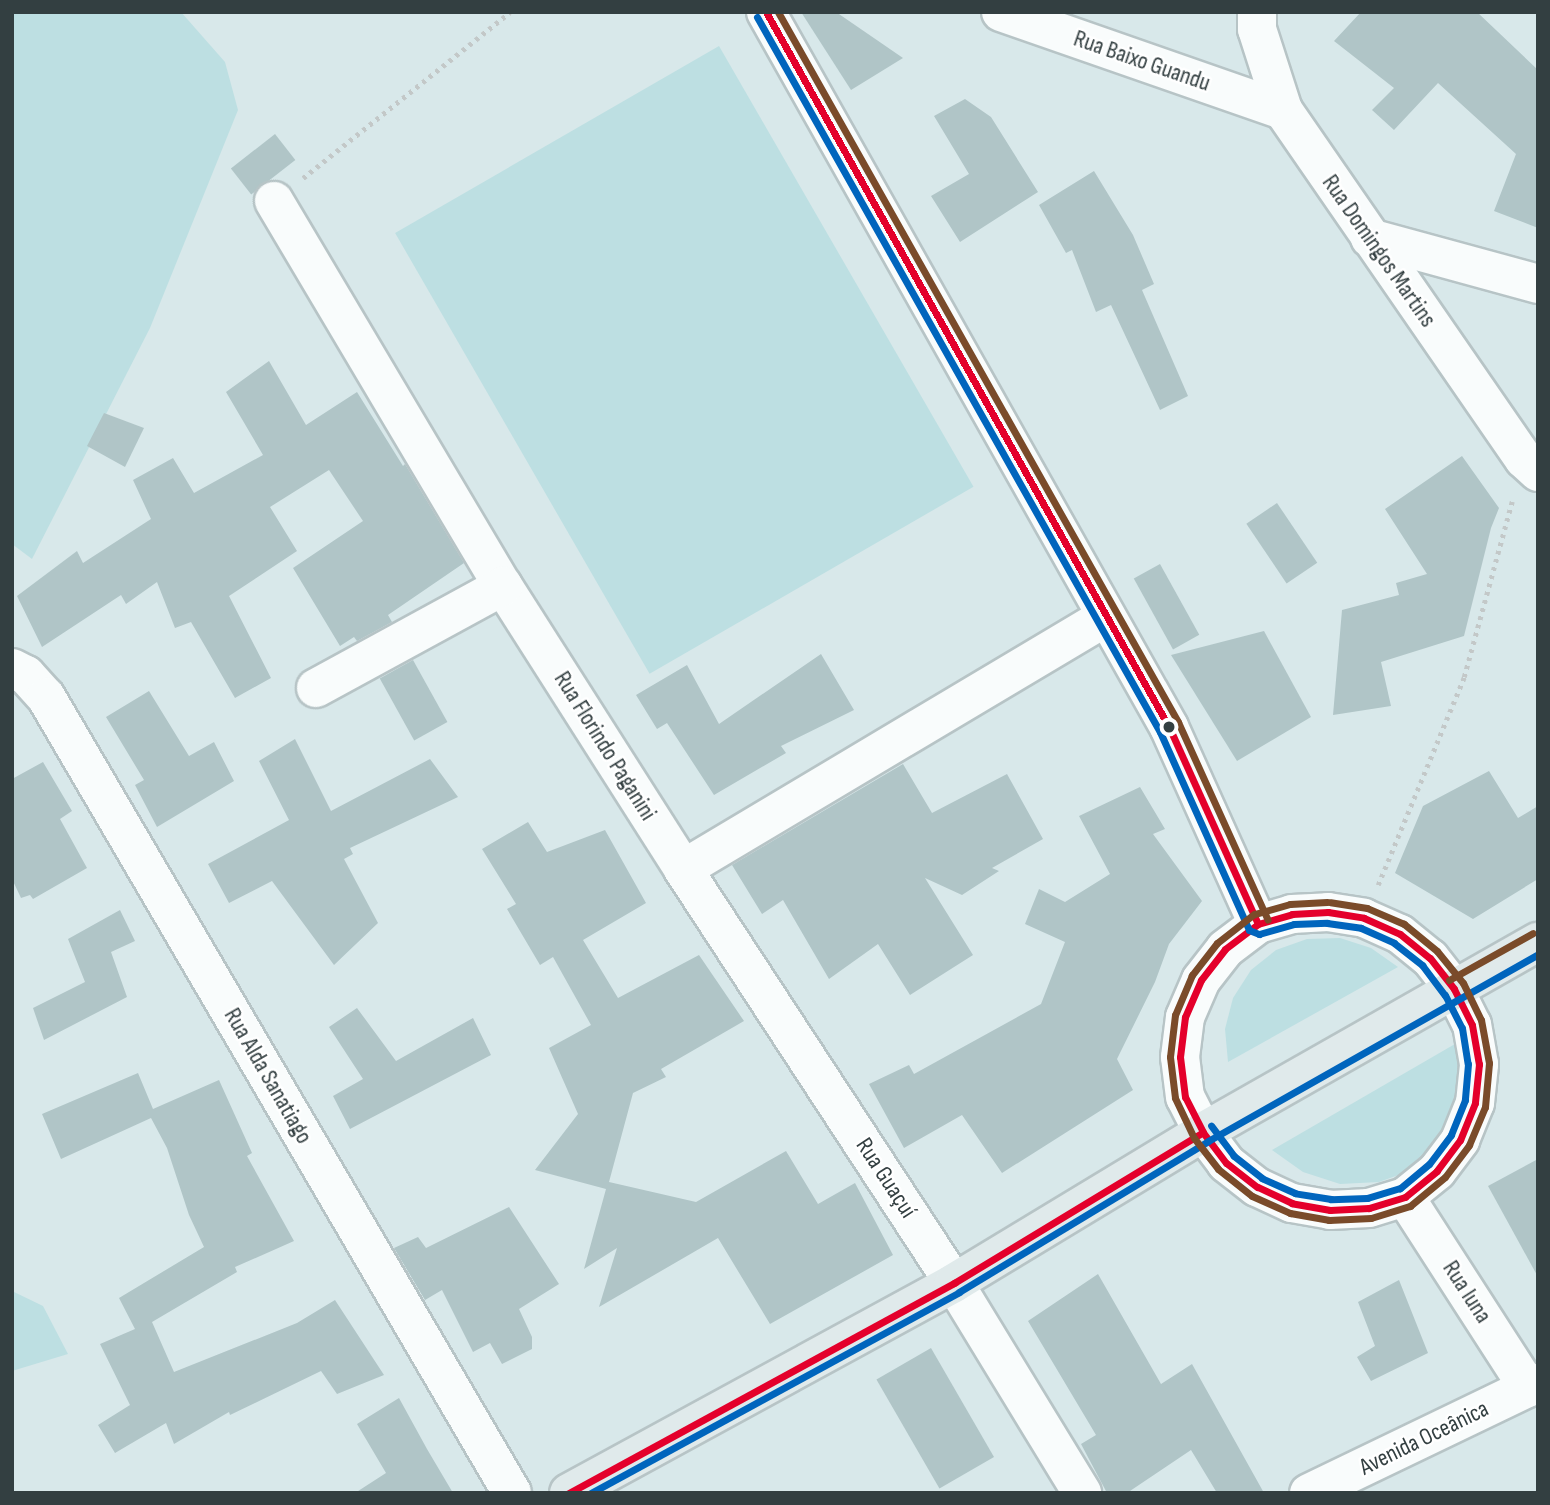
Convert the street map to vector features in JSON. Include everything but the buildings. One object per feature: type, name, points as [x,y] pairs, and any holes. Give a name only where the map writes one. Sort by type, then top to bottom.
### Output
[{"type":"main road","points":[[569,1493],[954,1283],[1203,1132],[1538,942]]},
{"type":"street","points":[[766,12],[1169,727],[1258,924]]},
{"type":"street","name":"Rua Baixo Guandu","points":[[1001,12],[1283,110]]},
{"type":"street","name":"Rua Domingos Martins","points":[[1258,12],[1257,29],[1283,110],[1531,466]]},
{"type":"street","name":"Rua Florindo Paganini","points":[[274,201],[503,586],[683,869]]},
{"type":"street","points":[[1370,238],[1538,285]]},
{"type":"street","points":[[316,688],[503,586]]},
{"type":"street","points":[[683,869],[1106,617]]},
{"type":"street","name":"Rua Alda Sanatiago","points":[[12,668],[26,675],[46,697],[512,1493]]},
{"type":"street","name":"Rua Guaçuí","points":[[683,869],[954,1283],[1082,1493]]},
{"type":"street","points":[[1328,912],[1364,918],[1400,934],[1430,958],[1454,989],[1472,1025],[1479,1064],[1475,1103],[1460,1140],[1437,1171],[1405,1197],[1369,1208],[1330,1210],[1292,1203],[1257,1187],[1226,1163],[1203,1132],[1185,1097],[1180,1056],[1185,1017],[1201,980],[1226,948],[1258,924],[1292,914],[1328,912]]},
{"type":"street","name":"Rua Iuna","points":[[1405,1197],[1533,1386]]},
{"type":"street","name":"Avenida Oceânica","points":[[1309,1493],[1533,1386]]},
{"type":"path","points":[[274,201],[510,12]]},
{"type":"path","points":[[1364,918],[1464,677],[1531,466]]},
{"type":"shaded area","points":[[12,12],[181,12],[225,62],[238,110],[150,328],[32,559],[12,544]]},
{"type":"shaded area","points":[[719,46],[974,487],[650,674],[395,233]]},
{"type":"shaded area","points":[[1340,938],[1371,948],[1398,967],[1228,1062],[1225,1029],[1233,998],[1251,970],[1276,950],[1307,939]]},
{"type":"shaded area","points":[[1467,1037],[1464,1112],[1415,1169],[1379,1182],[1340,1184],[1303,1172],[1272,1150]]},
{"type":"shaded area","points":[[12,1291],[43,1306],[68,1354],[12,1371]]},
{"type":"transit line","points":[[766,12],[1169,727],[1258,924]]},
{"type":"transit line","points":[[778,12],[1178,722],[1268,920]]},
{"type":"transit line","points":[[757,17],[1160,732],[1249,930],[1259,934],[1294,924],[1327,923],[1361,928],[1394,943],[1422,965],[1445,995],[1462,1028],[1468,1064],[1465,1100],[1451,1135],[1429,1164],[1400,1188],[1367,1198],[1331,1199],[1295,1193],[1262,1178],[1234,1156],[1211,1126]]},
{"type":"transit line","points":[[1327,902],[1290,904],[1254,914],[1217,943],[1192,975],[1175,1015],[1170,1057],[1175,1098],[1194,1138],[1218,1169],[1252,1196],[1290,1213],[1329,1220],[1371,1218],[1410,1206],[1445,1177],[1469,1145],[1485,1107],[1489,1063],[1481,1020],[1463,983],[1437,951],[1404,924],[1367,908],[1330,902]]},
{"type":"transit line","points":[[1328,912],[1364,918],[1400,934],[1430,958],[1454,989],[1472,1025],[1479,1064],[1475,1103],[1460,1140],[1437,1171],[1405,1197],[1369,1208],[1330,1210],[1292,1203],[1257,1187],[1226,1163],[1203,1132],[1185,1097],[1180,1057],[1185,1017],[1201,980],[1225,949],[1258,924],[1292,914],[1328,912]]},
{"type":"transit line","points":[[1449,980],[1533,933]]},
{"type":"transit line","points":[[591,1493],[959,1292],[1208,1141],[1538,954]]},
{"type":"transit line","points":[[569,1493],[954,1283],[1203,1132]]}]
